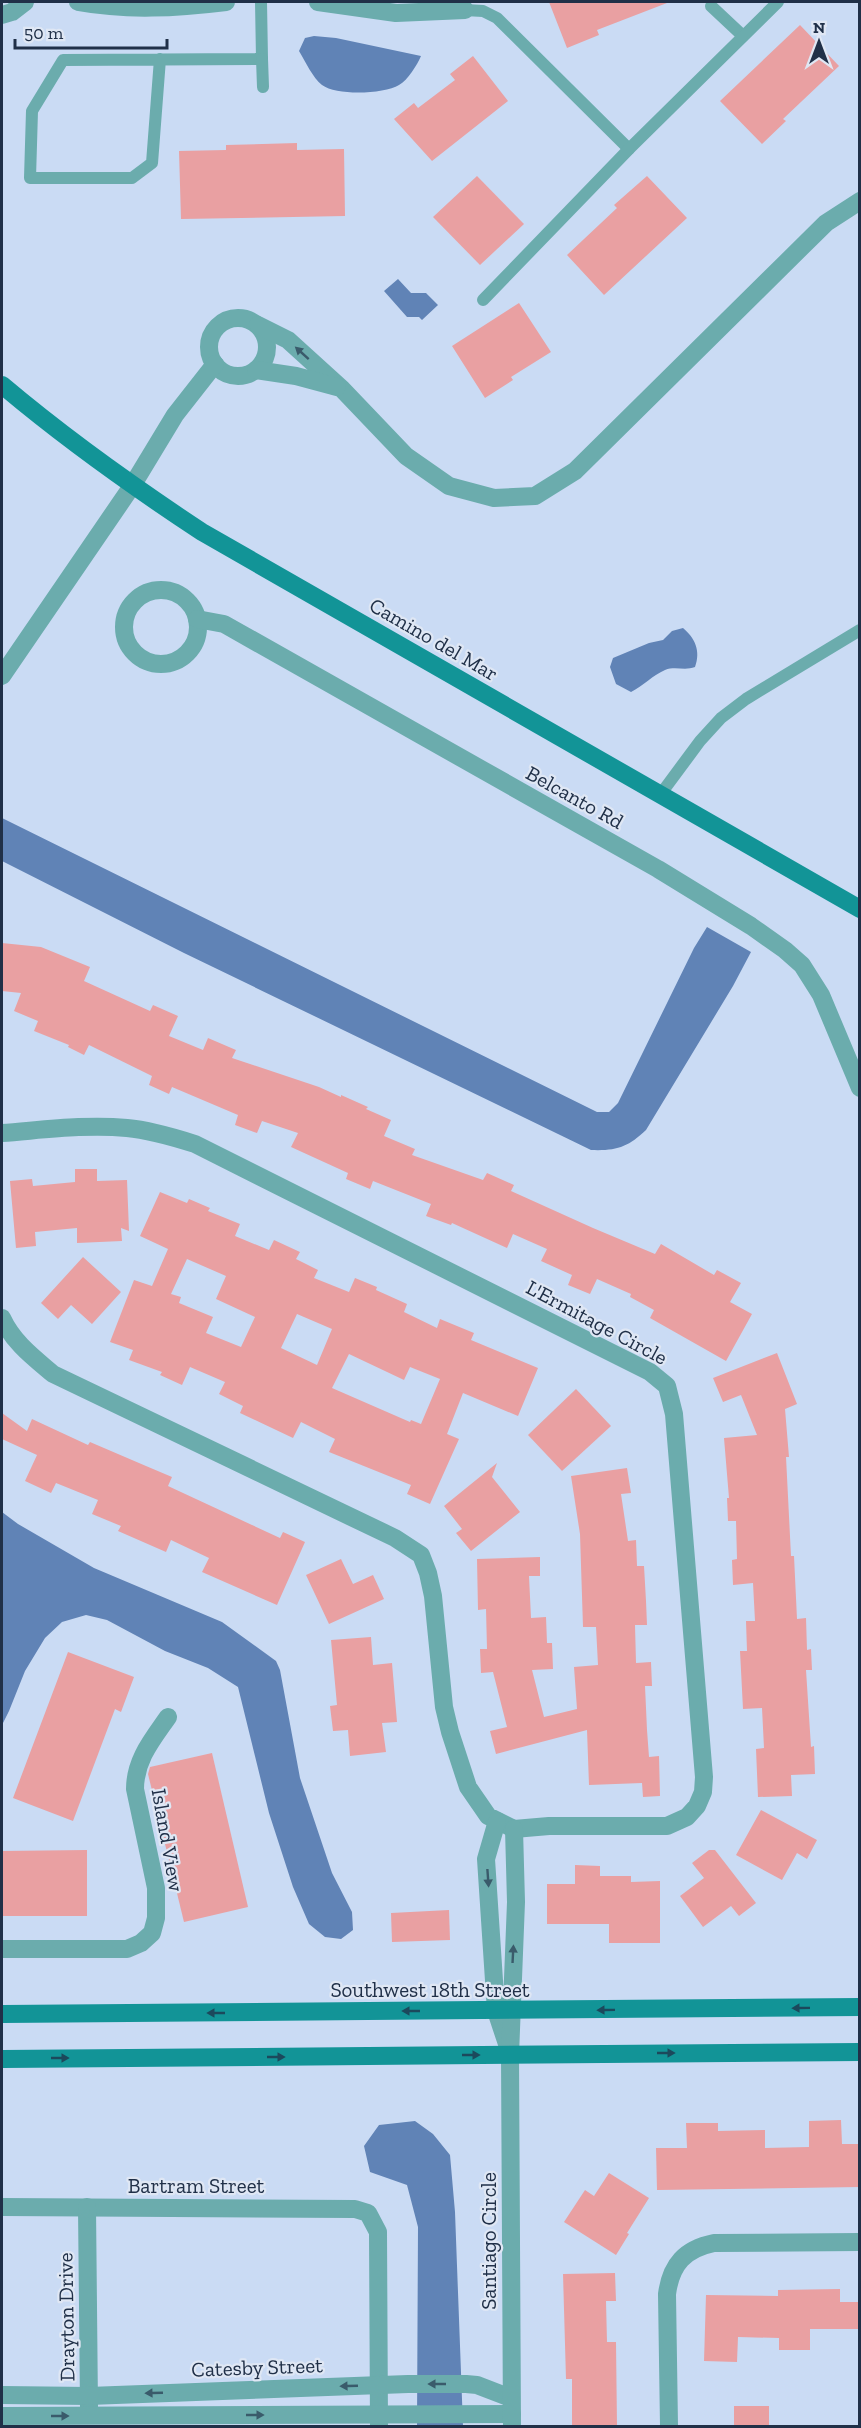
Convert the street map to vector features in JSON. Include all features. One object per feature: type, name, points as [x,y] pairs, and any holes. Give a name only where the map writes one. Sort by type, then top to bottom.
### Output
[{"type":"main road","name":"Camino del Mar","points":[[2,385],[54,429],[132,486],[202,531],[860,909]]},
{"type":"main road","name":"Southwest 18th Street","points":[[2,2014],[860,2007]]},
{"type":"main road","points":[[2,2059],[860,2052]]},
{"type":"street","points":[[2,15],[12,12],[25,2]]},
{"type":"street","points":[[78,2],[131,8],[163,8],[226,2]]},
{"type":"street","points":[[318,2],[396,13],[465,10]]},
{"type":"street","points":[[342,388],[296,376],[256,370],[241,376],[231,375],[215,364],[209,346],[215,328],[232,318],[241,318],[288,340],[342,388],[406,456],[449,486],[494,498],[535,496],[575,471],[826,223],[860,201]]},
{"type":"street","points":[[256,370],[266,357],[267,349],[267,340],[258,325]]},
{"type":"street","points":[[2,676],[132,486],[175,415],[215,364]]},
{"type":"street","points":[[172,592],[192,607],[197,619],[198,631],[194,644],[187,654],[176,661],[164,664],[151,663],[140,658],[126,640],[125,617],[138,598],[148,593],[172,592]]},
{"type":"street","name":"Belcanto Rd","points":[[197,619],[224,624],[658,870],[751,926],[785,950],[802,965],[821,995],[860,1088]]},
{"type":"street","name":"L'Ermitage Circle","points":[[2,1133],[93,1127],[127,1128],[162,1134],[195,1144],[650,1372],[667,1386],[674,1414],[704,1777],[703,1792],[697,1806],[687,1817],[668,1826],[549,1826],[514,1829]]},
{"type":"street","points":[[2,1318],[8,1332],[53,1374],[395,1538],[421,1556],[428,1573],[433,1596],[444,1707],[468,1787],[488,1816],[514,1829],[516,1902],[504,2011]]},
{"type":"street","name":"Island View","points":[[2,1949],[127,1949],[141,1943],[152,1933],[156,1918],[156,1888],[135,1789],[135,1775],[147,1747],[168,1717]]},
{"type":"street","points":[[497,1821],[486,1859],[510,2055]]},
{"type":"street","name":"Santiago Circle","points":[[510,2055],[512,2413]]},
{"type":"street","name":"Bartram Street","points":[[2,2207],[355,2209],[368,2213],[378,2232],[378,2385]]},
{"type":"street","name":"Drayton Drive","points":[[87,2207],[90,2421]]},
{"type":"street","points":[[669,2427],[669,2280],[676,2266],[686,2254],[699,2246],[714,2243],[860,2242]]},
{"type":"street","name":"Catesby Street","points":[[2,2395],[89,2396],[408,2384],[466,2384],[477,2385],[512,2413]]},
{"type":"street","points":[[378,2385],[379,2420]]},
{"type":"street","points":[[2,2416],[90,2421],[379,2420],[413,2414],[512,2413]]},
{"type":"lane","points":[[261,2],[262,87]]},
{"type":"lane","points":[[483,300],[629,149],[778,2]]},
{"type":"lane","points":[[711,6],[743,36]]},
{"type":"lane","points":[[465,10],[483,11],[497,18],[629,149]]},
{"type":"lane","points":[[160,59],[152,163],[132,178],[30,178],[32,111],[63,60],[160,59],[262,59]]},
{"type":"lane","points":[[660,795],[700,741],[721,718],[746,699],[860,630]]},
{"type":"water","points":[[314,36],[336,38],[421,56],[406,80],[392,88],[372,92],[338,91],[329,89],[319,82],[299,51],[305,38]]},
{"type":"water","points":[[398,279],[411,293],[426,293],[438,305],[422,320],[419,317],[407,317],[384,291]]},
{"type":"water","points":[[683,628],[696,645],[695,667],[665,670],[631,692],[616,684],[610,667],[613,658],[649,643],[663,640],[672,631]]},
{"type":"water","points":[[2,818],[597,1112],[609,1112],[618,1103],[694,948],[707,927],[751,952],[646,1130],[622,1147],[591,1150],[184,953],[2,861]]},
{"type":"water","points":[[2,1512],[18,1524],[94,1568],[222,1622],[276,1661],[280,1670],[300,1778],[332,1873],[352,1912],[353,1930],[341,1939],[325,1937],[309,1924],[293,1887],[269,1813],[238,1687],[208,1668],[165,1651],[107,1620],[86,1615],[62,1622],[45,1638],[25,1671],[2,1725]]},
{"type":"water","points":[[415,2121],[433,2134],[450,2155],[455,2212],[463,2426],[417,2426],[418,2227],[407,2185],[370,2172],[364,2146],[379,2125]]},
{"type":"building","points":[[549,2],[667,3],[597,30],[599,35],[567,48]]},
{"type":"building","points":[[800,25],[839,66],[783,119],[786,121],[762,144],[720,101]]},
{"type":"building","points":[[473,56],[508,101],[432,161],[394,119],[414,103],[418,108],[455,80],[450,74]]},
{"type":"building","points":[[297,143],[297,150],[344,149],[345,216],[181,219],[179,151],[226,150],[226,145]]},
{"type":"building","points":[[477,176],[524,224],[480,265],[433,217]]},
{"type":"building","points":[[647,176],[687,218],[604,295],[567,255],[617,208],[614,205]]},
{"type":"building","points":[[519,303],[551,352],[511,377],[513,380],[485,398],[452,346]]},
{"type":"building","points":[[2,943],[41,947],[90,967],[84,981],[150,1011],[153,1005],[178,1016],[169,1036],[203,1050],[208,1038],[236,1050],[232,1058],[319,1087],[368,1107],[366,1109],[391,1120],[384,1136],[415,1149],[412,1155],[483,1180],[487,1173],[514,1185],[511,1191],[593,1228],[655,1254],[661,1244],[714,1275],[717,1270],[741,1283],[730,1302],[752,1314],[726,1361],[650,1318],[654,1310],[630,1297],[631,1294],[597,1279],[590,1294],[568,1285],[572,1275],[541,1261],[547,1249],[513,1234],[507,1248],[452,1223],[451,1225],[426,1216],[431,1204],[373,1181],[370,1189],[346,1179],[348,1173],[291,1147],[298,1133],[262,1121],[257,1133],[235,1125],[238,1115],[172,1087],[169,1094],[149,1085],[152,1076],[89,1045],[84,1055],[68,1047],[69,1045],[34,1031],[38,1021],[14,1011],[21,993],[2,991]]},
{"type":"building","points":[[75,1169],[97,1169],[97,1181],[127,1180],[129,1231],[121,1228],[122,1241],[77,1243],[77,1228],[35,1232],[36,1246],[16,1248],[10,1181],[32,1179],[33,1186],[75,1182]]},
{"type":"building","points":[[160,1192],[187,1203],[189,1199],[210,1208],[208,1211],[240,1224],[235,1236],[269,1250],[274,1240],[300,1252],[296,1259],[318,1270],[314,1278],[349,1292],[355,1278],[407,1304],[404,1312],[437,1328],[440,1319],[474,1333],[471,1340],[538,1368],[518,1416],[463,1393],[447,1434],[459,1439],[430,1504],[407,1494],[411,1485],[329,1452],[335,1439],[301,1422],[293,1438],[240,1413],[243,1406],[219,1394],[225,1382],[190,1367],[182,1385],[160,1375],[162,1372],[129,1360],[133,1350],[110,1342],[134,1280],[152,1286],[168,1249],[140,1236]],"holes":[[[187,1259],[226,1276],[216,1299],[255,1317],[241,1347],[206,1333],[213,1317],[179,1303],[181,1297],[171,1294]],[[297,1314],[332,1329],[317,1365],[281,1348]],[[349,1354],[404,1380],[410,1367],[440,1379],[421,1424],[411,1420],[410,1422],[332,1388]]]},
{"type":"building","points":[[83,1257],[121,1292],[92,1324],[71,1305],[58,1319],[41,1303]]},
{"type":"building","points":[[777,1353],[797,1404],[785,1409],[789,1457],[786,1457],[797,1619],[806,1618],[807,1650],[811,1649],[812,1670],[806,1670],[815,1774],[791,1775],[792,1796],[758,1797],[756,1749],[764,1748],[762,1708],[743,1709],[740,1651],[747,1651],[746,1621],[755,1621],[753,1583],[733,1585],[732,1560],[737,1559],[736,1521],[728,1521],[727,1498],[729,1498],[724,1438],[757,1435],[741,1395],[723,1402],[713,1378]]},
{"type":"building","points":[[576,1389],[611,1426],[562,1471],[528,1435]]},
{"type":"building","points":[[2,1413],[27,1431],[32,1419],[88,1445],[90,1442],[172,1477],[168,1486],[280,1538],[283,1532],[305,1542],[277,1605],[202,1572],[209,1558],[171,1540],[166,1552],[118,1531],[121,1526],[92,1514],[98,1500],[56,1483],[51,1493],[25,1481],[37,1455],[2,1439]]},
{"type":"building","points":[[497,1463],[492,1477],[520,1512],[471,1551],[456,1533],[462,1529],[444,1506]]},
{"type":"building","points":[[627,1468],[631,1493],[621,1494],[628,1541],[636,1540],[637,1566],[644,1566],[646,1601],[647,1625],[635,1625],[636,1663],[651,1662],[652,1686],[645,1686],[647,1730],[649,1757],[659,1756],[660,1796],[643,1797],[642,1783],[589,1785],[587,1730],[496,1754],[490,1731],[507,1727],[493,1672],[481,1673],[480,1649],[487,1649],[486,1609],[478,1610],[477,1559],[540,1557],[540,1576],[529,1576],[531,1618],[546,1617],[547,1643],[552,1643],[553,1669],[532,1670],[544,1717],[577,1709],[574,1667],[598,1665],[596,1627],[583,1627],[580,1534],[571,1476]]},
{"type":"building","points":[[341,1559],[353,1584],[373,1575],[384,1599],[329,1624],[306,1575]]},
{"type":"building","points":[[371,1637],[373,1665],[392,1663],[397,1722],[382,1723],[386,1752],[350,1756],[348,1730],[333,1731],[330,1706],[337,1705],[331,1640]]},
{"type":"building","points":[[68,1652],[134,1677],[121,1712],[115,1709],[73,1821],[13,1798]]},
{"type":"building","points":[[212,1753],[248,1907],[184,1922],[148,1774],[150,1767]]},
{"type":"building","points":[[761,1810],[817,1840],[807,1859],[797,1853],[782,1880],[736,1855]]},
{"type":"building","points":[[87,1850],[87,1916],[2,1916],[2,1851]]},
{"type":"building","points":[[709,1850],[715,1850],[756,1903],[739,1916],[731,1906],[703,1927],[680,1896],[704,1878],[692,1863]]},
{"type":"building","points":[[575,1865],[600,1866],[600,1876],[631,1876],[631,1882],[660,1881],[660,1943],[609,1943],[609,1924],[547,1924],[547,1884],[575,1884]]},
{"type":"building","points":[[449,1910],[450,1940],[392,1942],[391,1913]]},
{"type":"building","points":[[841,2120],[842,2144],[860,2144],[860,2187],[657,2190],[656,2148],[687,2148],[686,2123],[718,2123],[718,2131],[765,2130],[765,2148],[809,2147],[809,2121]]},
{"type":"building","points":[[609,2173],[649,2198],[616,2255],[564,2222],[585,2190],[594,2196]]},
{"type":"building","points":[[615,2273],[616,2301],[606,2301],[607,2342],[616,2342],[617,2427],[572,2427],[572,2379],[566,2379],[563,2274]]},
{"type":"building","points":[[840,2289],[840,2302],[860,2302],[860,2329],[810,2329],[810,2350],[779,2350],[779,2338],[738,2337],[737,2362],[704,2361],[706,2295],[778,2296],[778,2290]]},
{"type":"building","points":[[734,2406],[769,2406],[769,2427],[734,2427]]}]
